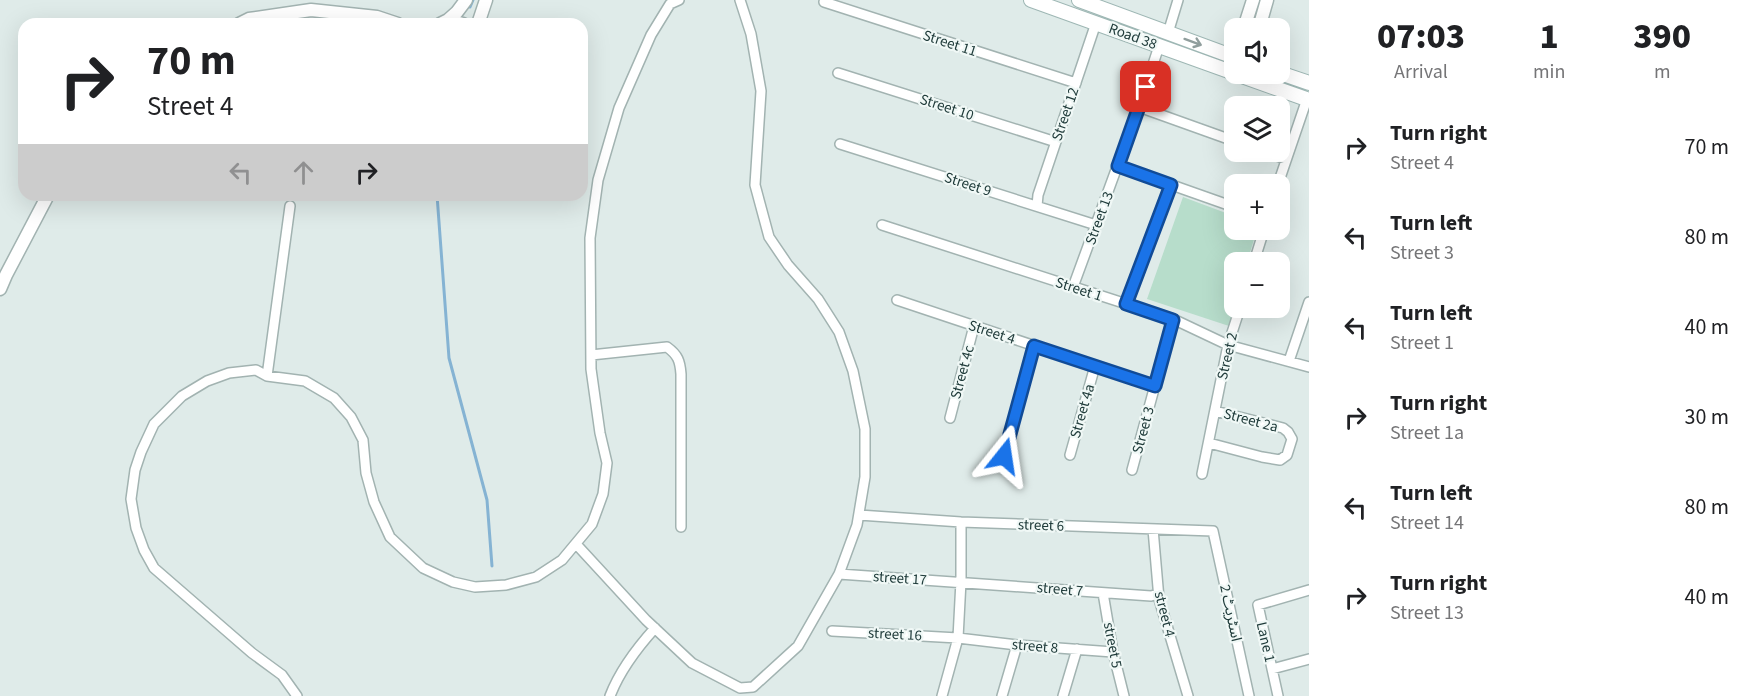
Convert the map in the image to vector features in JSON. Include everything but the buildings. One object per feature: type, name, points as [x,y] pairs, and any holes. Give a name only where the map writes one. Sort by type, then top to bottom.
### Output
[{"type":"main road","name":"Road 38","points":[[1031,0],[1159,46],[1224,65]]},
{"type":"main road","name":"Road 38","points":[[1079,0],[1107,5],[1224,62]]},
{"type":"main road","points":[[1290,76],[1309,83]]},
{"type":"main road","name":"Road 38","points":[[1272,84],[1308,99]]},
{"type":"street","points":[[449,18],[466,0]]},
{"type":"street","points":[[480,18],[486,0]]},
{"type":"street","points":[[297,696],[282,675],[252,653],[154,568],[144,550],[136,528],[131,499],[135,470],[154,424],[182,396],[207,381],[229,373],[256,370],[267,375],[304,381],[334,398],[351,417],[363,440],[366,473],[374,502],[390,537],[423,568],[453,582],[475,587],[506,585],[536,577],[562,560],[592,524],[603,494],[607,464],[600,434],[591,369],[590,238],[598,180],[619,108],[651,34],[670,4],[679,0]]},
{"type":"street","points":[[576,544],[655,628],[692,663],[740,688],[753,687],[798,646],[839,574],[857,525],[865,477],[865,429],[853,371],[839,332],[818,299],[788,265],[770,237],[755,184],[761,91],[751,34],[740,0]]},
{"type":"street","points":[[1168,33],[1178,0]]},
{"type":"street","points":[[1247,18],[1253,0]]},
{"type":"street","points":[[1262,18],[1268,0]]},
{"type":"street","name":"Street 11","points":[[824,2],[1076,83]]},
{"type":"street","points":[[256,18],[311,10],[380,18]]},
{"type":"street","name":"Street 12","points":[[1038,206],[1038,195],[1096,23]]},
{"type":"street","name":"Street 13","points":[[1073,287],[1159,46]]},
{"type":"street","name":"Street 10","points":[[838,73],[1056,142]]},
{"type":"street","points":[[1290,148],[1308,99]]},
{"type":"street","points":[[1139,107],[1224,137]]},
{"type":"street","name":"Street 9","points":[[840,144],[1096,225]]},
{"type":"street","points":[[1118,166],[1224,204]]},
{"type":"street","points":[[1126,304],[1171,185]]},
{"type":"street","points":[[0,290],[45,201]]},
{"type":"street","points":[[267,375],[291,206]]},
{"type":"street","name":"Street 1","points":[[882,225],[1173,320],[1228,345],[1309,368]]},
{"type":"street","name":"Street 4","points":[[897,300],[1155,386]]},
{"type":"street","points":[[1289,361],[1309,302]]},
{"type":"street","name":"Street 2","points":[[1202,474],[1228,345],[1237,318]]},
{"type":"street","name":"Street 3","points":[[1132,470],[1173,320]]},
{"type":"street","name":"Street 4c","points":[[950,418],[974,326]]},
{"type":"street","points":[[1004,456],[1034,346]]},
{"type":"street","points":[[591,355],[667,347],[680,360],[681,527]]},
{"type":"street","name":"Street 4a","points":[[1070,455],[1095,366]]},
{"type":"street","name":"Street 2a","points":[[1209,442],[1262,458],[1280,460],[1287,454],[1292,439],[1283,428],[1215,411]]},
{"type":"street","name":"street 6","points":[[859,515],[961,522],[1213,531]]},
{"type":"street","points":[[942,696],[958,638],[962,581],[961,522]]},
{"type":"street","name":"street 4","points":[[1153,529],[1158,594],[1188,696]]},
{"type":"street","name":"اسٹریٹ 2","points":[[1213,531],[1249,696]]},
{"type":"street","name":"street 17","points":[[839,574],[962,581]]},
{"type":"street","name":"street 7","points":[[962,581],[1103,593],[1151,596],[1158,594]]},
{"type":"street","name":"Lane 1","points":[[1278,696],[1258,604],[1309,590]]},
{"type":"street","name":"street 5","points":[[1103,593],[1113,652],[1124,696]]},
{"type":"street","points":[[610,696],[634,651],[655,628]]},
{"type":"street","name":"street 16","points":[[832,631],[958,638]]},
{"type":"street","name":"street 8","points":[[958,638],[1113,652]]},
{"type":"street","points":[[1002,696],[1017,645]]},
{"type":"street","points":[[1063,696],[1077,649]]},
{"type":"street","points":[[1272,669],[1309,659]]},
{"type":"green space","points":[[1183,197],[1224,212],[1224,240],[1254,240],[1250,252],[1224,252],[1224,318],[1231,318],[1229,326],[1147,299]]},
{"type":"waterway","points":[[470,7],[473,0]]},
{"type":"waterway","points":[[437,201],[449,358],[487,500],[492,566]]},
{"type":"route","points":[[1004,456],[1034,346],[1155,386],[1173,320],[1126,304],[1171,185],[1118,166],[1146,87]]}]
